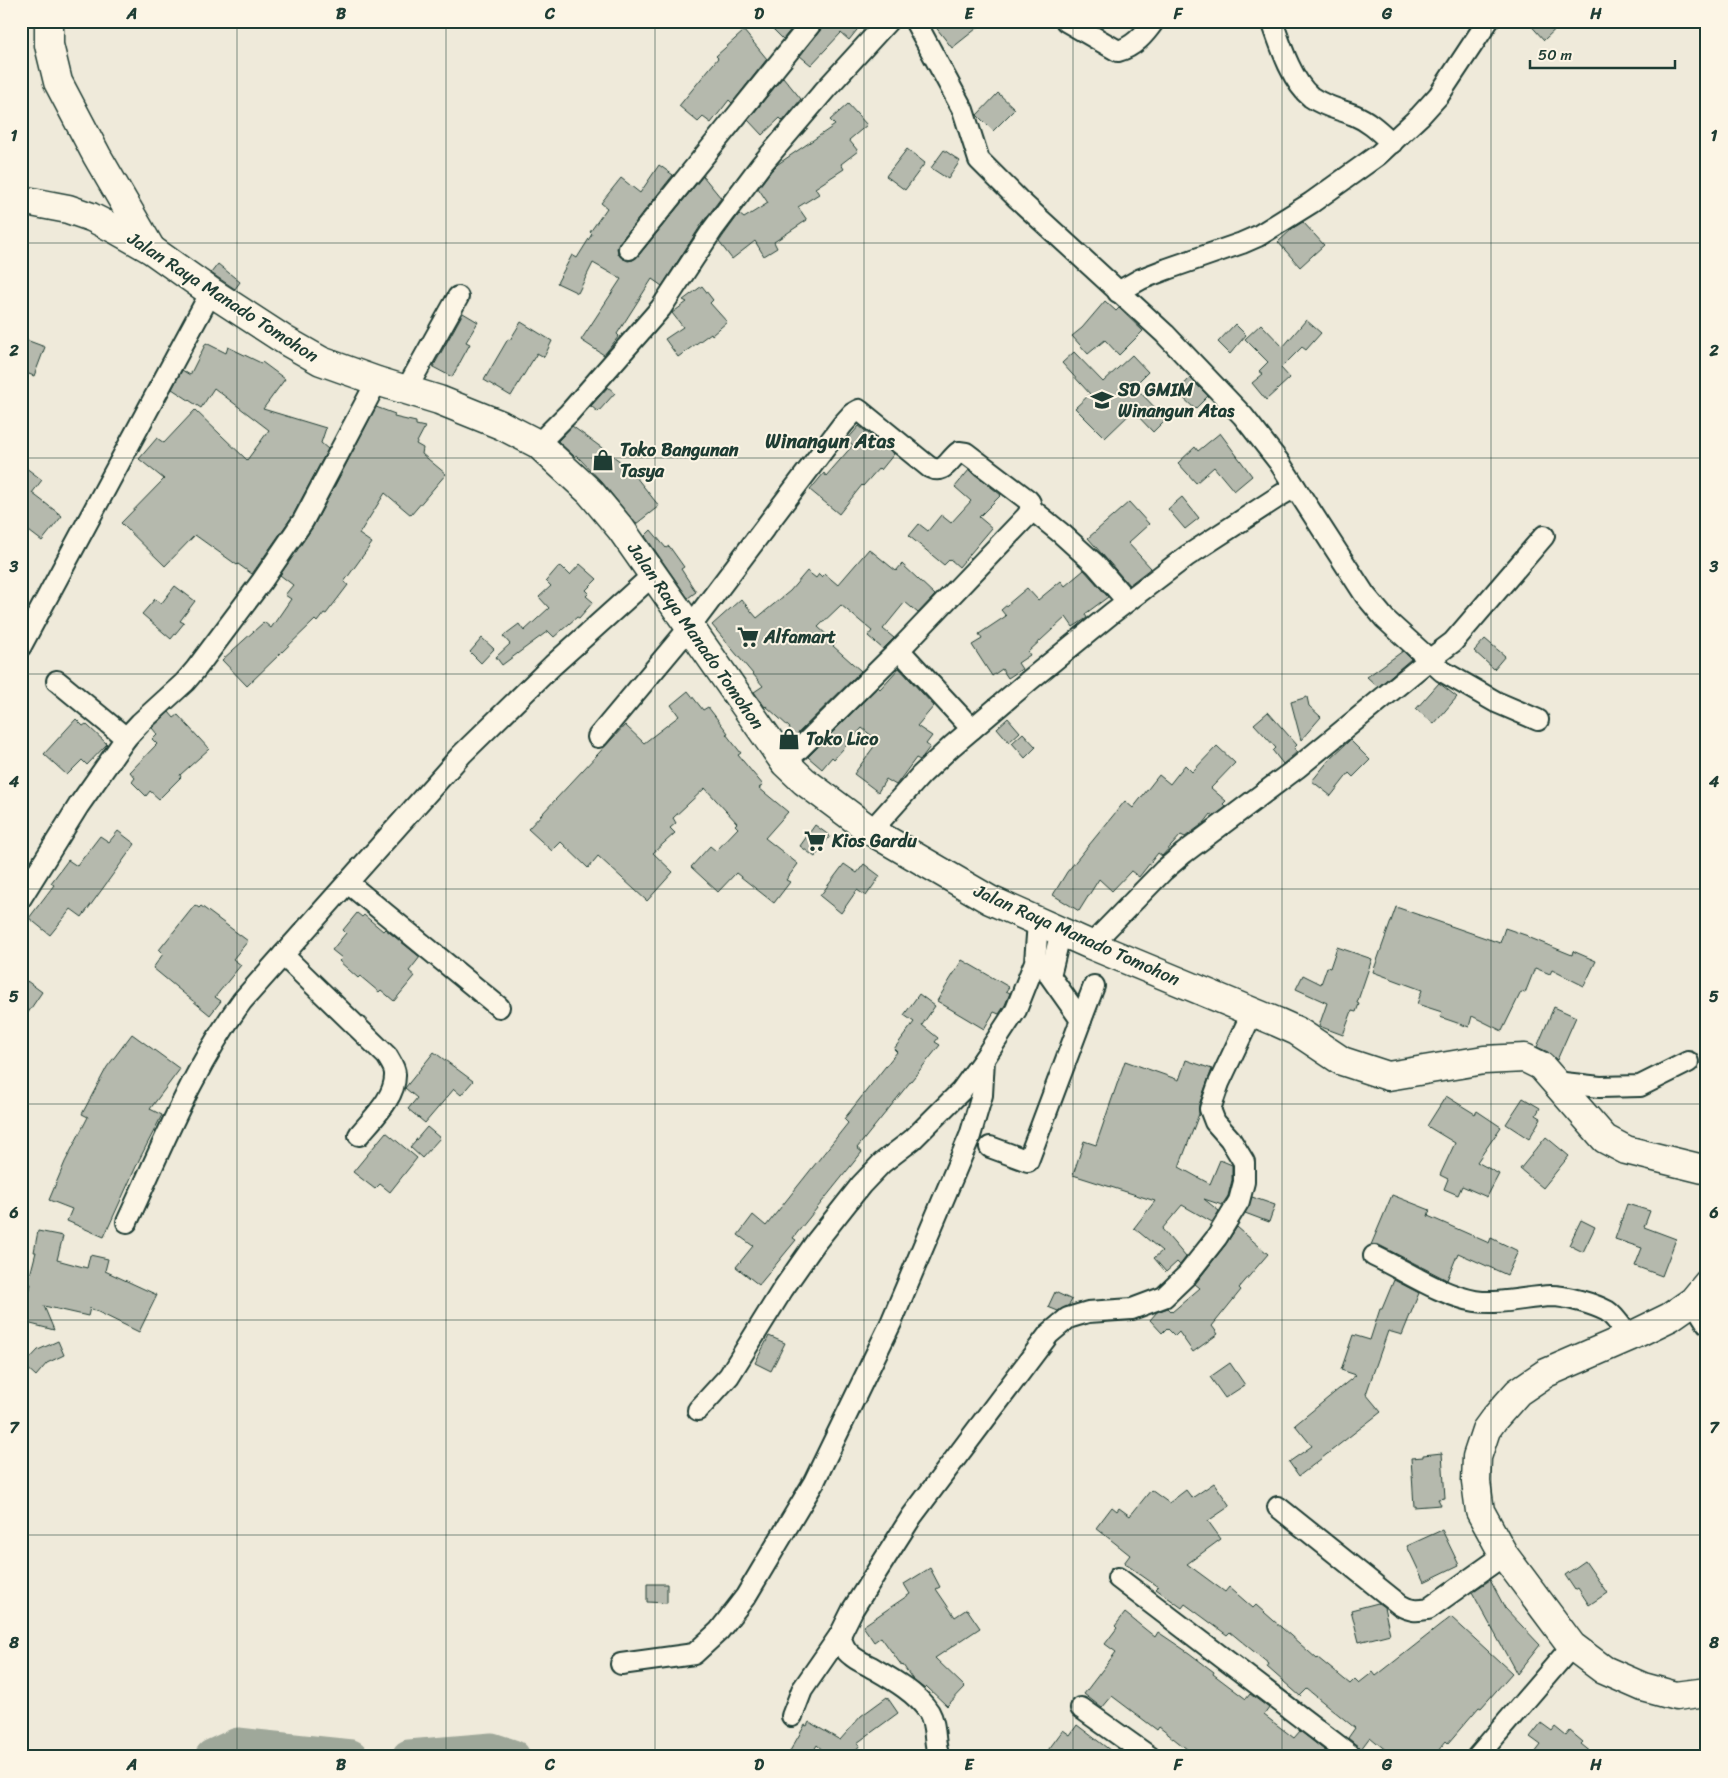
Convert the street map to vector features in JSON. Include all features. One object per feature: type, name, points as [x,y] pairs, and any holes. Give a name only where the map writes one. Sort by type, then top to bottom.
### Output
[{"type":"highway","points":[[49,21],[49,44],[58,82],[97,156],[152,250]]},
{"type":"highway","name":"Jalan Raya Manado Tomohon","points":[[30,202],[68,209],[91,217],[152,250],[211,292],[286,341],[321,361],[439,400],[492,421],[538,444],[590,492],[620,529],[786,763],[804,781],[871,831],[990,900],[1091,945],[1253,1011],[1297,1031],[1342,1061],[1382,1075],[1397,1076],[1484,1060],[1525,1058],[1541,1066],[1605,1139],[1618,1146],[1707,1170]]},
{"type":"highway","points":[[1700,1292],[1670,1317],[1629,1337],[1546,1372],[1509,1401],[1486,1430],[1477,1457],[1477,1498],[1480,1511],[1504,1555],[1572,1646],[1604,1670],[1643,1687],[1676,1696],[1707,1692]]},
{"type":"street","points":[[629,249],[813,21]]},
{"type":"street","points":[[538,444],[569,413],[661,308],[744,186],[825,90],[888,21]]},
{"type":"street","points":[[915,21],[963,110],[979,160],[1018,200],[1085,259],[1118,292],[1165,334],[1243,416],[1279,462],[1365,594],[1386,619],[1442,671],[1496,702],[1538,720]]},
{"type":"street","points":[[1066,21],[1118,51],[1129,48],[1148,31],[1154,21]]},
{"type":"street","points":[[1272,21],[1287,60],[1301,85],[1310,96],[1329,107],[1354,115],[1368,122],[1392,142]]},
{"type":"street","points":[[1118,292],[1141,279],[1258,236],[1311,203],[1378,156],[1439,95],[1488,21]]},
{"type":"street","points":[[21,646],[211,292]]},
{"type":"street","points":[[406,390],[458,297]]},
{"type":"street","points":[[21,898],[79,805],[126,738],[190,676],[267,574],[304,521],[377,381]]},
{"type":"street","points":[[598,737],[690,628],[843,424],[856,412],[862,411],[929,467],[941,470],[959,452],[966,453],[1031,504],[1026,517],[899,650],[786,763]]},
{"type":"street","points":[[871,831],[921,775],[1126,601],[1187,556],[1295,487]]},
{"type":"street","points":[[1030,508],[1062,534],[1094,564],[1126,601]]},
{"type":"street","points":[[1091,945],[1164,870],[1184,853],[1304,762],[1453,642],[1544,536]]},
{"type":"street","points":[[127,1222],[206,1057],[225,1025],[242,1002],[462,754],[553,665],[654,575]]},
{"type":"street","points":[[899,650],[972,730]]},
{"type":"street","points":[[57,681],[126,738]]},
{"type":"street","points":[[348,883],[499,1006]]},
{"type":"street","points":[[1050,926],[1050,976],[1081,1020]]},
{"type":"street","points":[[698,1410],[729,1376],[783,1289],[816,1242],[861,1185],[882,1163],[912,1140],[961,1091],[1016,1010],[1050,926]]},
{"type":"street","points":[[283,955],[387,1056],[395,1072],[393,1088],[383,1106],[359,1134]]},
{"type":"street","points":[[990,1147],[1028,1161],[1094,986]]},
{"type":"street","points":[[792,1716],[802,1690],[840,1635],[853,1609],[912,1516],[1048,1334],[1068,1318],[1088,1312],[1132,1309],[1164,1297],[1187,1275],[1217,1236],[1240,1201],[1244,1182],[1244,1162],[1230,1139],[1215,1122],[1210,1108],[1218,1083],[1253,1011]]},
{"type":"street","points":[[621,1664],[694,1654],[719,1631],[746,1596],[780,1540],[814,1482],[895,1314],[970,1136],[982,1095],[984,1059]]},
{"type":"street","points":[[1555,1082],[1600,1087],[1640,1086],[1688,1062]]},
{"type":"street","points":[[1374,1256],[1401,1268],[1451,1296],[1477,1302],[1512,1301],[1553,1296],[1585,1302],[1608,1312],[1629,1337]]},
{"type":"street","points":[[1700,1292],[1707,1324]]},
{"type":"street","points":[[1278,1507],[1400,1605],[1415,1611],[1428,1609],[1504,1555]]},
{"type":"street","points":[[1118,1578],[1353,1757]]},
{"type":"street","points":[[840,1635],[843,1646],[851,1655],[891,1679],[920,1701],[929,1713],[935,1728],[939,1757]]},
{"type":"street","points":[[1477,1757],[1572,1646]]},
{"type":"street","points":[[1081,1708],[1150,1757]]},
{"type":"building","points":[[765,21],[798,21],[783,39]]},
{"type":"building","points":[[825,21],[864,21],[849,40],[841,33],[811,65],[800,56],[822,28]]},
{"type":"building","points":[[931,21],[986,21],[952,48]]},
{"type":"building","points":[[1527,21],[1564,21],[1544,40]]},
{"type":"building","points":[[744,31],[767,59],[732,103],[729,100],[711,123],[703,117],[698,122],[679,106],[718,58],[716,56]]},
{"type":"building","points":[[783,77],[801,99],[783,121],[780,118],[762,135],[748,120]]},
{"type":"building","points":[[998,93],[1015,109],[993,131],[977,115]]},
{"type":"building","points":[[848,104],[867,125],[849,140],[858,151],[841,164],[844,169],[815,188],[819,194],[798,207],[807,220],[774,242],[777,248],[764,256],[755,241],[732,259],[719,242],[739,214],[744,218],[768,203],[758,188],[778,164],[835,125],[830,120]]},
{"type":"building","points":[[907,149],[925,163],[905,190],[886,176]]},
{"type":"building","points":[[944,150],[960,161],[948,179],[931,168]]},
{"type":"building","points":[[659,165],[673,175],[620,242],[617,248],[622,258],[628,261],[638,256],[703,176],[721,198],[703,222],[662,286],[652,279],[617,334],[619,336],[604,355],[581,340],[621,279],[593,263],[578,293],[557,283],[572,255],[577,258],[592,234],[590,232],[607,208],[601,203],[621,178],[640,193]]},
{"type":"building","points":[[1303,222],[1324,245],[1300,267],[1278,242],[1293,228]]},
{"type":"building","points":[[218,264],[240,282],[235,289],[211,273]]},
{"type":"building","points":[[702,286],[713,300],[710,303],[727,322],[712,335],[711,333],[678,357],[665,339],[683,327],[672,313],[687,302],[683,300]]},
{"type":"building","points":[[1105,301],[1116,311],[1119,308],[1143,331],[1119,355],[1105,340],[1088,354],[1072,336],[1082,328]]},
{"type":"building","points":[[463,313],[478,322],[466,342],[470,344],[452,377],[433,367]]},
{"type":"building","points":[[1306,320],[1321,333],[1306,350],[1302,347],[1281,368],[1290,378],[1266,400],[1252,383],[1263,374],[1259,371],[1268,362],[1245,339],[1261,324],[1283,347]]},
{"type":"building","points":[[521,322],[552,341],[544,357],[537,353],[511,396],[484,380],[508,339],[510,340]]},
{"type":"building","points":[[1235,324],[1246,335],[1230,354],[1218,342]]},
{"type":"building","points":[[21,338],[45,347],[34,376],[21,371]]},
{"type":"building","points":[[206,343],[226,353],[228,347],[262,362],[285,379],[263,409],[326,428],[321,443],[328,449],[293,515],[252,574],[195,535],[165,566],[121,523],[164,479],[139,459],[157,438],[164,443],[195,410],[247,460],[269,430],[214,388],[201,408],[172,389],[182,370],[190,375]]},
{"type":"building","points":[[1074,352],[1103,382],[1132,355],[1148,372],[1134,386],[1166,419],[1153,432],[1133,411],[1105,438],[1075,408],[1090,394],[1062,363]]},
{"type":"building","points":[[1190,378],[1208,396],[1195,409],[1177,392]]},
{"type":"building","points":[[608,387],[615,393],[598,412],[591,406]]},
{"type":"building","points":[[376,407],[395,414],[394,417],[416,422],[416,425],[425,427],[416,444],[423,448],[422,454],[446,474],[411,515],[385,493],[359,534],[372,543],[344,582],[348,585],[326,614],[324,613],[317,622],[315,620],[247,686],[222,660],[264,622],[271,628],[291,599],[285,595],[293,585],[280,575],[313,527]]},
{"type":"building","points":[[572,426],[628,467],[659,506],[636,524],[602,482],[576,455],[575,457],[558,441]]},
{"type":"building","points":[[859,426],[894,454],[881,470],[879,468],[862,485],[839,514],[810,490],[824,473],[826,476],[853,445],[847,440]]},
{"type":"building","points":[[1220,433],[1252,476],[1234,491],[1214,467],[1196,483],[1178,463],[1195,447],[1198,451]]},
{"type":"building","points":[[21,464],[42,480],[32,493],[62,516],[42,541],[21,525]]},
{"type":"building","points":[[969,470],[1001,495],[979,517],[992,528],[959,567],[950,559],[944,565],[909,536],[919,524],[928,531],[941,515],[951,523],[971,501],[955,487]]},
{"type":"building","points":[[1182,497],[1199,518],[1185,529],[1168,509]]},
{"type":"building","points":[[1129,502],[1149,524],[1128,543],[1151,568],[1129,585],[1088,538]]},
{"type":"building","points":[[651,530],[666,548],[669,546],[684,567],[681,569],[696,592],[688,598],[645,536]]},
{"type":"building","points":[[869,549],[896,571],[902,564],[935,595],[918,613],[905,602],[883,629],[894,638],[883,649],[868,636],[872,631],[841,605],[818,627],[836,643],[833,646],[861,671],[789,742],[784,735],[790,728],[765,707],[754,692],[763,686],[712,625],[741,599],[757,618],[790,591],[807,571],[816,578],[819,574],[822,577],[825,574],[838,585]]},
{"type":"building","points":[[580,564],[597,579],[586,590],[589,593],[586,596],[593,602],[579,618],[577,617],[554,637],[548,631],[502,665],[496,657],[510,644],[503,636],[519,624],[524,631],[549,608],[539,597],[551,586],[546,581],[558,567],[561,566],[570,575]]},
{"type":"building","points":[[1084,570],[1108,597],[1085,614],[1087,618],[1073,627],[1066,617],[1028,652],[1030,655],[1018,663],[1022,669],[1008,678],[1002,669],[992,676],[972,645],[982,639],[979,634],[1006,616],[1001,610],[1027,588],[1038,600],[1061,581],[1065,586]]},
{"type":"building","points":[[175,586],[195,601],[180,621],[184,623],[171,639],[142,614],[155,599],[161,604]]},
{"type":"building","points":[[482,638],[494,649],[481,663],[470,652]]},
{"type":"building","points":[[1485,639],[1505,656],[1494,669],[1474,651]]},
{"type":"building","points":[[1403,651],[1411,659],[1378,687],[1367,677]]},
{"type":"building","points":[[899,668],[934,706],[917,726],[932,736],[926,744],[930,747],[920,760],[916,758],[896,785],[886,779],[878,792],[854,774],[878,741],[862,728],[834,759],[832,757],[822,769],[808,757],[878,687],[880,689]]},
{"type":"building","points":[[1439,683],[1457,697],[1434,724],[1416,709]]},
{"type":"building","points":[[688,691],[703,710],[708,707],[728,733],[726,734],[741,753],[738,755],[763,785],[759,788],[788,812],[765,838],[798,864],[786,880],[790,882],[774,903],[736,873],[718,892],[691,867],[710,846],[716,851],[738,828],[735,825],[737,823],[705,788],[673,818],[676,823],[670,828],[675,833],[653,853],[673,872],[647,901],[598,856],[588,868],[561,842],[552,851],[528,829],[625,725],[644,743],[679,716],[671,705]]},
{"type":"building","points":[[1307,697],[1309,706],[1321,717],[1301,740],[1291,702]]},
{"type":"building","points":[[169,712],[174,718],[178,715],[209,749],[180,775],[181,777],[159,799],[150,791],[146,796],[132,782],[135,778],[130,772],[157,744],[152,739],[157,734],[152,728]]},
{"type":"building","points":[[1268,712],[1297,745],[1294,748],[1297,752],[1283,764],[1273,751],[1276,748],[1254,724]]},
{"type":"building","points":[[1008,718],[1020,732],[1009,742],[997,728]]},
{"type":"building","points":[[76,719],[83,726],[86,724],[107,744],[87,765],[82,760],[67,775],[44,754]]},
{"type":"building","points":[[1023,733],[1036,747],[1025,758],[1012,743]]},
{"type":"building","points":[[1350,740],[1370,760],[1353,777],[1349,773],[1331,796],[1312,781],[1330,759]]},
{"type":"building","points":[[1217,746],[1235,763],[1211,788],[1226,801],[1223,804],[1226,807],[1214,816],[1211,814],[1204,823],[1185,837],[1181,835],[1162,856],[1158,853],[1139,877],[1131,871],[1112,891],[1099,879],[1079,911],[1053,895],[1067,872],[1125,801],[1133,808],[1159,775],[1170,784],[1185,765],[1192,772]]},
{"type":"building","name":"Kios Gardu","points":[[815,825],[830,836],[815,857],[800,846]]},
{"type":"building","points":[[118,831],[135,844],[82,917],[71,909],[50,935],[29,918],[54,885],[51,883],[68,860],[77,866],[100,836],[109,842]]},
{"type":"building","points":[[844,864],[857,873],[864,864],[880,876],[866,896],[857,890],[841,913],[820,896]]},
{"type":"building","points":[[195,905],[199,908],[201,906],[248,941],[233,959],[241,965],[215,997],[221,1001],[210,1015],[153,968],[163,954],[159,950]]},
{"type":"building","points":[[1396,907],[1500,943],[1505,928],[1572,955],[1573,951],[1596,961],[1584,986],[1552,970],[1550,974],[1535,968],[1525,993],[1521,992],[1502,1031],[1472,1016],[1469,1027],[1440,1017],[1442,1012],[1417,1004],[1422,990],[1373,972]]},
{"type":"building","points":[[357,913],[362,917],[364,915],[383,931],[385,929],[420,957],[409,971],[415,976],[394,1001],[381,990],[379,992],[360,976],[358,978],[339,961],[342,958],[332,950],[346,933],[343,930]]},
{"type":"building","points":[[1337,947],[1372,959],[1357,1003],[1359,1004],[1356,1012],[1352,1011],[1343,1035],[1319,1026],[1327,1003],[1296,989],[1303,975],[1321,984],[1327,967],[1330,968]]},
{"type":"building","points":[[962,960],[1009,987],[1006,991],[1010,993],[1005,1005],[999,1014],[994,1012],[984,1029],[937,1001]]},
{"type":"building","points":[[27,981],[42,992],[21,1023],[21,990]]},
{"type":"building","points":[[919,994],[935,1006],[922,1025],[938,1038],[935,1042],[940,1045],[857,1148],[862,1152],[793,1238],[796,1240],[759,1285],[736,1267],[753,1246],[738,1235],[753,1215],[766,1226],[848,1123],[844,1119],[897,1052],[894,1049],[914,1022],[904,1015]]},
{"type":"building","points":[[1554,1007],[1576,1017],[1557,1060],[1548,1052],[1537,1047]]},
{"type":"building","points":[[132,1034],[180,1069],[150,1109],[162,1115],[104,1237],[67,1221],[72,1209],[49,1200],[65,1162],[88,1117],[82,1114],[107,1067]]},
{"type":"building","points":[[434,1052],[473,1081],[461,1095],[454,1089],[425,1123],[408,1109],[417,1098],[405,1088]]},
{"type":"building","points":[[1186,1060],[1212,1069],[1199,1105],[1199,1114],[1179,1167],[1210,1184],[1220,1160],[1232,1165],[1232,1180],[1228,1196],[1222,1205],[1204,1199],[1219,1211],[1212,1222],[1182,1205],[1162,1229],[1186,1257],[1180,1265],[1177,1262],[1166,1272],[1154,1258],[1162,1251],[1134,1228],[1155,1201],[1073,1175],[1084,1141],[1096,1145],[1125,1061],[1179,1080]]},
{"type":"building","points":[[1446,1096],[1475,1114],[1477,1111],[1501,1127],[1477,1162],[1499,1174],[1487,1197],[1462,1186],[1458,1195],[1444,1189],[1448,1179],[1440,1175],[1455,1143],[1427,1126]]},
{"type":"building","points":[[1523,1098],[1540,1108],[1536,1115],[1541,1118],[1529,1139],[1506,1124]]},
{"type":"building","points":[[427,1127],[440,1138],[422,1158],[410,1147]]},
{"type":"building","points":[[386,1132],[417,1158],[390,1192],[380,1184],[375,1189],[353,1172]]},
{"type":"building","points":[[1546,1137],[1569,1156],[1543,1188],[1520,1169]]},
{"type":"building","points":[[1392,1195],[1430,1210],[1428,1216],[1489,1243],[1491,1238],[1518,1251],[1507,1275],[1458,1253],[1447,1280],[1379,1245],[1371,1245]]},
{"type":"building","points":[[1252,1197],[1275,1205],[1269,1222],[1245,1213]]},
{"type":"building","points":[[1627,1204],[1650,1211],[1644,1227],[1676,1239],[1662,1276],[1635,1266],[1642,1248],[1615,1239]]},
{"type":"building","points":[[1581,1220],[1595,1227],[1583,1252],[1569,1245]]},
{"type":"building","points":[[1237,1227],[1268,1254],[1239,1288],[1241,1290],[1212,1326],[1218,1334],[1193,1352],[1179,1332],[1175,1336],[1167,1328],[1162,1333],[1150,1320],[1157,1312],[1168,1308],[1172,1312],[1200,1288],[1195,1284]]},
{"type":"building","points":[[38,1231],[63,1236],[57,1260],[87,1268],[90,1255],[108,1259],[105,1271],[157,1295],[139,1332],[90,1308],[88,1316],[44,1306],[54,1330],[23,1322],[31,1284],[28,1283],[36,1252],[34,1252]]},
{"type":"building","points":[[1394,1280],[1419,1293],[1402,1335],[1388,1331],[1366,1394],[1381,1412],[1299,1476],[1289,1462],[1312,1446],[1295,1425],[1356,1375],[1341,1370],[1353,1335],[1370,1340],[1380,1309],[1382,1309]]},
{"type":"building","points":[[1055,1292],[1072,1300],[1069,1305],[1058,1311],[1048,1307]]},
{"type":"building","points":[[769,1336],[785,1343],[771,1371],[755,1363]]},
{"type":"building","points":[[58,1341],[64,1355],[47,1363],[36,1376],[24,1365],[38,1350]]},
{"type":"building","points":[[1230,1363],[1245,1385],[1225,1398],[1210,1377]]},
{"type":"building","points":[[1442,1453],[1445,1498],[1438,1499],[1441,1505],[1414,1507],[1411,1458]]},
{"type":"building","points":[[1214,1483],[1230,1506],[1208,1521],[1221,1539],[1187,1564],[1225,1592],[1229,1587],[1253,1608],[1256,1605],[1317,1659],[1350,1684],[1355,1679],[1359,1683],[1373,1672],[1376,1676],[1451,1617],[1512,1673],[1433,1757],[1394,1757],[1370,1737],[1361,1749],[1348,1738],[1355,1728],[1307,1689],[1300,1696],[1267,1667],[1269,1664],[1230,1632],[1227,1635],[1185,1604],[1182,1608],[1156,1589],[1158,1587],[1124,1563],[1130,1555],[1096,1528],[1112,1507],[1117,1511],[1119,1508],[1130,1516],[1151,1490],[1169,1503],[1186,1490],[1192,1498]]},
{"type":"building","points":[[1442,1530],[1459,1565],[1424,1582],[1407,1546]]},
{"type":"building","points":[[1585,1561],[1607,1593],[1589,1605],[1578,1588],[1575,1590],[1565,1575]]},
{"type":"building","points":[[930,1568],[940,1587],[936,1589],[955,1617],[967,1609],[980,1628],[935,1658],[965,1687],[947,1706],[927,1687],[925,1689],[913,1680],[881,1637],[874,1642],[863,1626],[910,1594],[904,1584]]},
{"type":"building","points":[[1490,1580],[1505,1608],[1540,1645],[1517,1674],[1472,1592]]},
{"type":"building","points":[[647,1584],[667,1584],[667,1603],[647,1602]]},
{"type":"building","points":[[1378,1603],[1384,1607],[1390,1634],[1359,1642],[1351,1610]]},
{"type":"building","points":[[1125,1613],[1155,1637],[1158,1632],[1189,1653],[1246,1699],[1250,1694],[1269,1708],[1264,1715],[1294,1738],[1300,1731],[1333,1757],[1197,1757],[1159,1727],[1157,1730],[1112,1696],[1102,1708],[1084,1694],[1116,1652],[1105,1644]]},
{"type":"building","points":[[887,1697],[898,1713],[857,1743],[860,1745],[850,1757],[825,1757],[827,1754],[817,1745],[810,1757],[799,1757],[790,1751],[805,1725],[807,1726],[809,1722],[840,1740],[861,1716]]},
{"type":"building","points":[[1541,1723],[1552,1731],[1555,1727],[1566,1736],[1570,1731],[1583,1742],[1581,1744],[1597,1757],[1532,1757],[1541,1745],[1530,1737]]},
{"type":"building","points":[[1077,1725],[1119,1757],[1043,1757],[1063,1730],[1070,1735]]},
{"type":"waterway","points":[[212,1757],[238,1745],[351,1757]]},
{"type":"waterway","points":[[409,1757],[492,1750],[513,1757]]},
{"type":"place","name":"SD GMIM Winangun Atas","points":[[1102,400]]},
{"type":"place","name":"Toko Bangunan Tasya","points":[[603,460]]},
{"type":"place","name":"Alfamart","points":[[748,637]]},
{"type":"place","name":"Toko Lico","points":[[789,739]]},
{"type":"place","name":"Kios Gardu","points":[[815,841]]},
{"type":"district","name":"Winangun Atas","points":[[830,441]]}]
